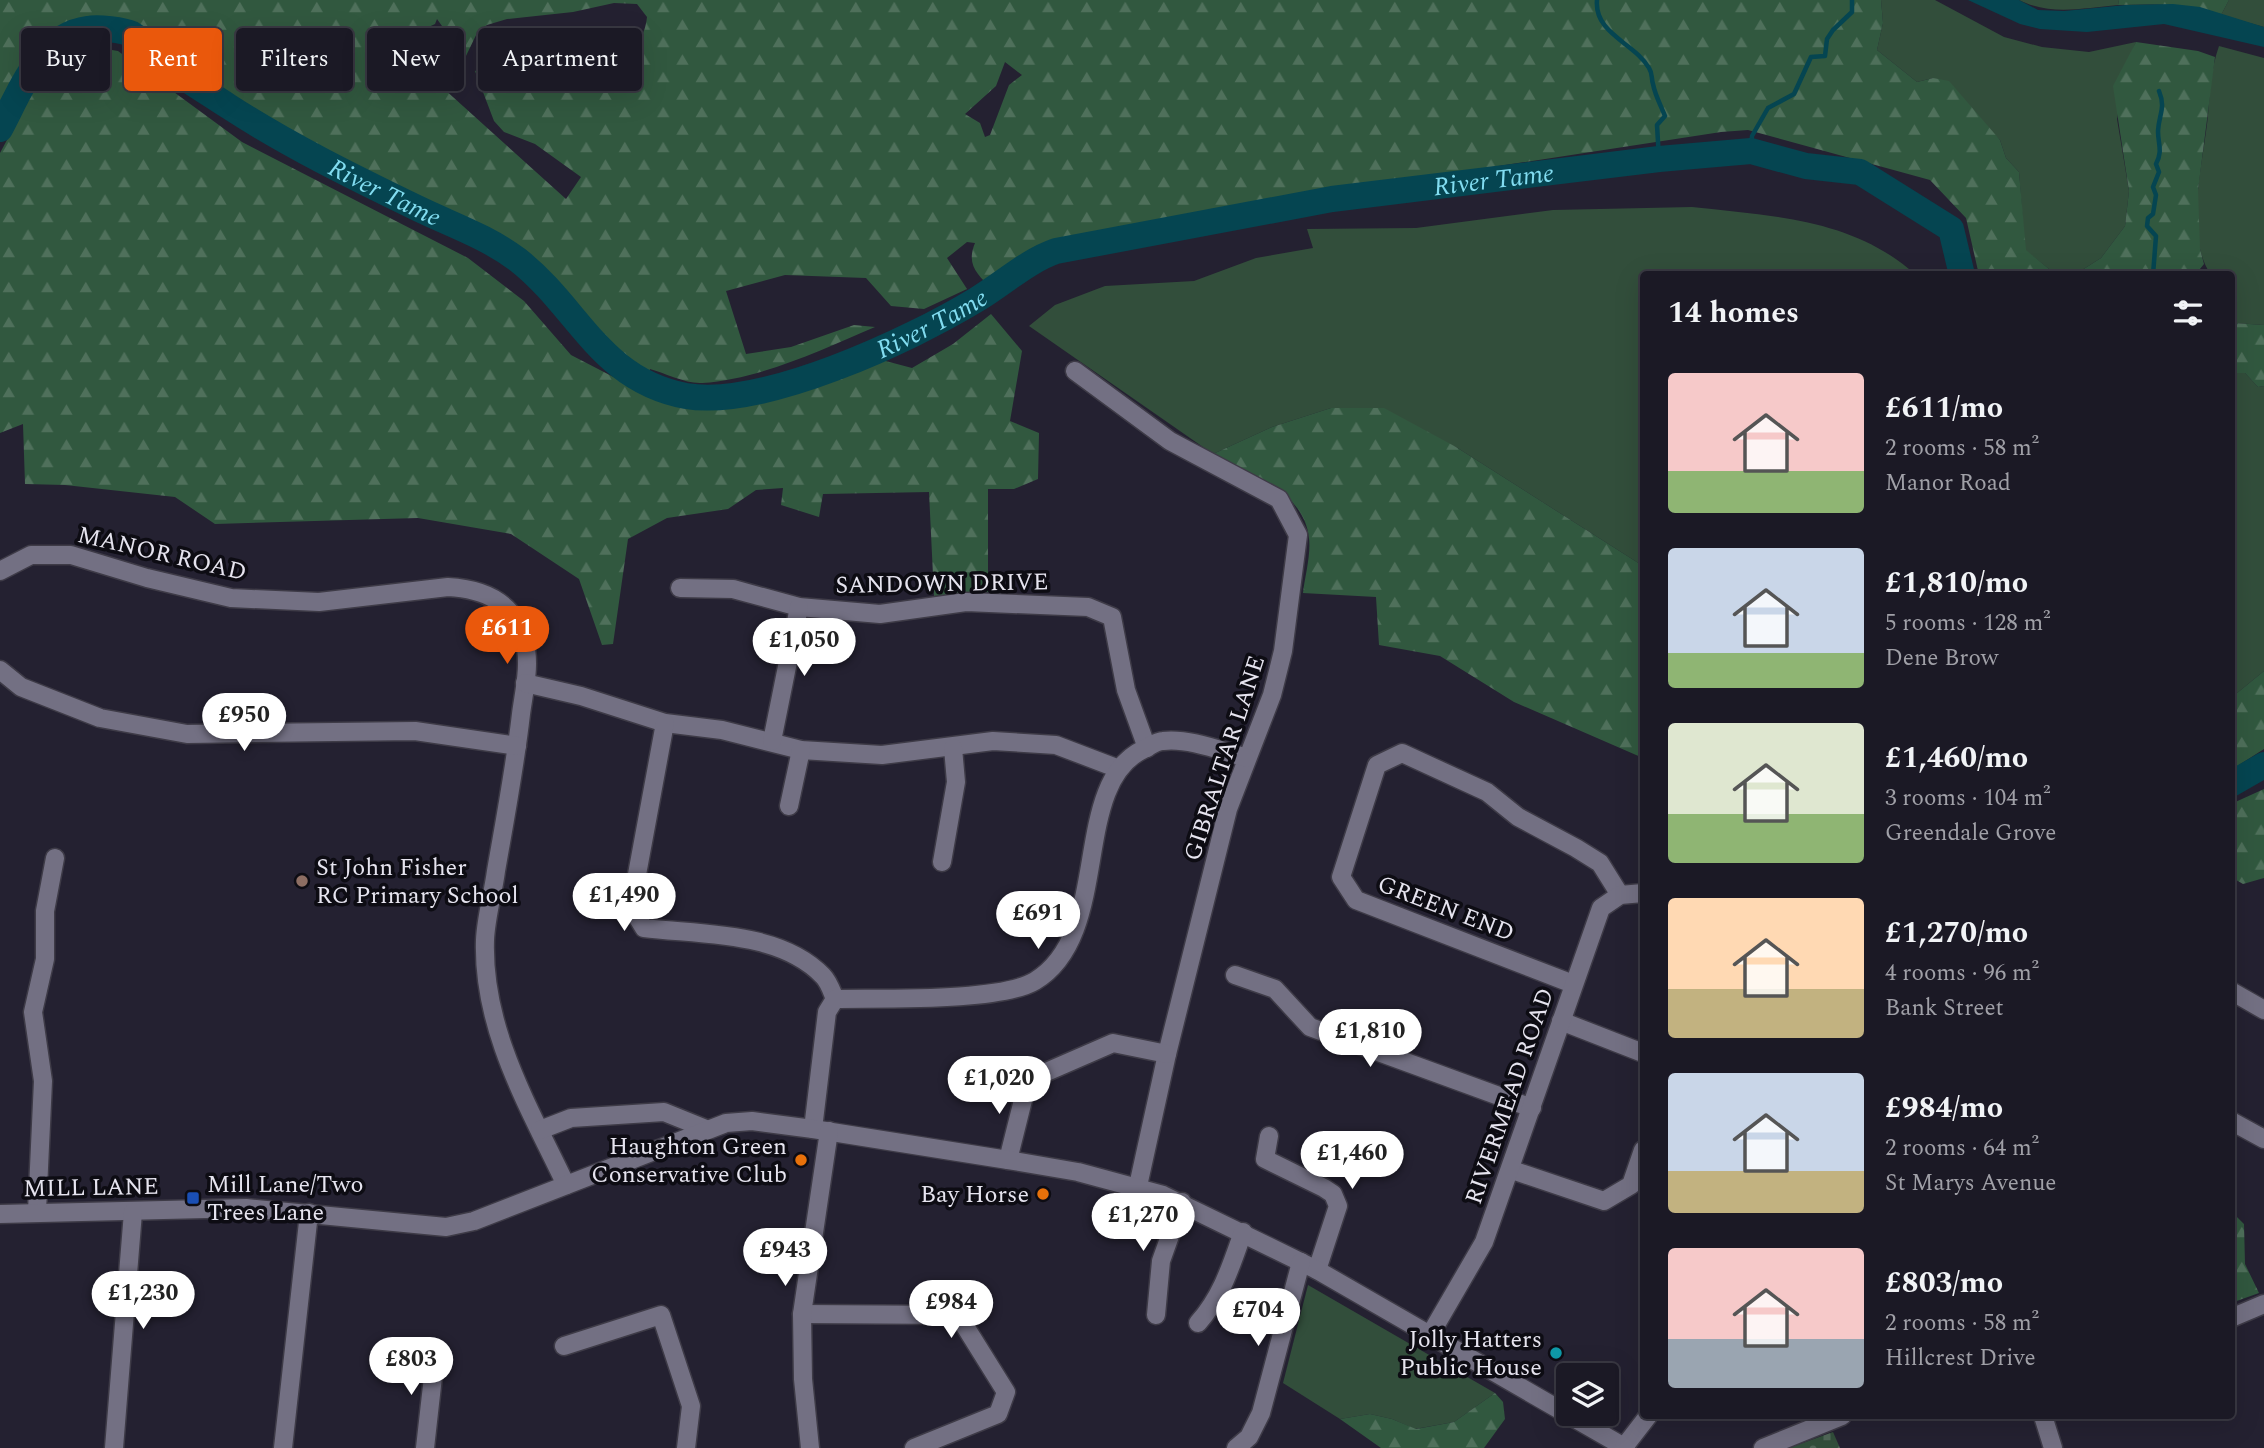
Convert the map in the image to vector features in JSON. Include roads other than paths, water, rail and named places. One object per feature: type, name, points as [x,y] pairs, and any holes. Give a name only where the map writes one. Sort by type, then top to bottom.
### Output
[{"type":"street","name":"GIBRALTAR LANE","points":[[1075,371],[1170,441],[1279,499],[1298,535],[1283,651],[1272,695],[1228,809],[1167,1055],[1138,1186]]},
{"type":"street","name":"MANOR ROAD","points":[[0,571],[31,555],[71,555],[147,578],[231,598],[319,602],[448,587],[467,588],[501,600],[511,612],[524,640],[525,683],[485,939],[490,991],[504,1054],[566,1185]]},
{"type":"street","name":"SANDOWN DRIVE","points":[[680,588],[733,589],[799,607],[880,614],[966,602],[1087,607],[1112,617],[1126,690],[1147,748]]},
{"type":"street","points":[[772,741],[799,607]]},
{"type":"street","points":[[0,670],[21,687],[100,718],[187,734],[415,731],[517,746]]},
{"type":"street","points":[[525,683],[581,696],[665,723],[772,741],[801,750],[882,755],[993,741],[1056,745],[1118,769]]},
{"type":"street","points":[[665,723],[631,907],[644,928],[765,943],[796,957],[825,977],[835,999]]},
{"type":"street","points":[[835,999],[1008,993],[1037,980],[1064,953],[1078,923],[1109,782],[1128,756],[1162,740],[1192,744],[1247,758]]},
{"type":"street","points":[[942,862],[956,782],[953,748]]},
{"type":"street","points":[[789,806],[801,750]]},
{"type":"street","name":"GREEN END","points":[[1573,984],[1356,900],[1341,877],[1377,765],[1402,753],[1487,792],[1518,817],[1600,863],[1620,895]]},
{"type":"street","points":[[37,1211],[43,1081],[33,1012],[45,960],[44,911],[55,858]]},
{"type":"street","points":[[1620,895],[1640,893]]},
{"type":"street","name":"RIVERMEAD ROAD","points":[[1430,1335],[1484,1242],[1512,1170],[1601,908],[1620,895]]},
{"type":"street","points":[[1235,975],[1276,989],[1310,1027],[1532,1108]]},
{"type":"street","points":[[2235,993],[2264,1010]]},
{"type":"street","points":[[810,1448],[803,1379],[802,1314],[821,1130],[827,1012],[835,999]]},
{"type":"street","points":[[1561,1021],[1640,1052]]},
{"type":"street","points":[[1008,1160],[1028,1080],[1113,1043],[1167,1055]]},
{"type":"street","points":[[540,1130],[571,1118],[664,1112],[706,1129]]},
{"type":"street","name":"MILL LANE","points":[[0,1214],[246,1208],[446,1227],[474,1220],[706,1129],[752,1121],[821,1130],[1008,1160],[1138,1186],[1182,1202],[1309,1266],[1625,1447]]},
{"type":"street","points":[[2235,1123],[2264,1139]]},
{"type":"street","points":[[1248,1444],[1261,1413],[1309,1266],[1338,1206],[1333,1194],[1324,1188],[1265,1159],[1269,1136]]},
{"type":"street","points":[[1512,1170],[1604,1201],[1632,1185],[1640,1160]]},
{"type":"street","points":[[1156,1315],[1161,1261],[1182,1202]]},
{"type":"street","points":[[114,1448],[133,1212]]},
{"type":"street","points":[[283,1448],[309,1213]]},
{"type":"street","points":[[1198,1323],[1213,1306],[1224,1284],[1243,1232]]},
{"type":"street","points":[[2235,1316],[2264,1304]]},
{"type":"street","points":[[802,1314],[958,1315],[1006,1392],[998,1414],[914,1448]]},
{"type":"street","points":[[564,1346],[661,1315],[691,1406],[687,1448]]},
{"type":"street","points":[[425,1448],[436,1350]]},
{"type":"street","points":[[1625,1447],[1646,1419]]},
{"type":"street","points":[[1763,1448],[1835,1419]]},
{"type":"street","points":[[2044,1419],[2053,1448]]},
{"type":"water","points":[[1968,0],[2019,0],[2038,10],[2064,11],[2126,5],[2173,4],[2200,7],[2264,27],[2264,47],[2164,24],[2087,32],[2040,29],[2020,24]]},
{"type":"waterway","points":[[1597,0],[1598,12],[1608,30],[1643,59],[1651,72],[1655,92],[1665,116],[1657,125],[1659,159]]},
{"type":"waterway","points":[[1751,151],[1752,136],[1768,108],[1794,94],[1811,57],[1825,56],[1827,39],[1852,12],[1852,0]]},
{"type":"waterway","name":"River Tame","points":[[0,129],[34,67],[57,42],[71,34],[92,28],[132,34],[173,70],[274,134],[506,252],[539,279],[611,359],[632,375],[657,388],[686,396],[718,397],[755,392],[835,368],[914,334],[1056,251],[1332,199],[1659,159],[1751,151],[1806,166],[1860,172],[1951,229],[1961,271]]},
{"type":"waterway","points":[[2153,271],[2156,236],[2147,226],[2148,218],[2153,214],[2156,195],[2153,187],[2159,172],[2156,164],[2160,151],[2158,131],[2162,107],[2159,91]]},
{"type":"waterway","name":"River Tame","points":[[2235,782],[2264,765]]},
{"type":"place","name":"St John Fisher RC Primary School","points":[[302,881]]},
{"type":"place","name":"Haughton Green Conservative Club","points":[[801,1160]]},
{"type":"place","name":"Bay Horse","points":[[1043,1194]]},
{"type":"place","name":"Mill Lane/Two Trees Lane","points":[[193,1198]]},
{"type":"place","name":"Jolly Hatters Public House","points":[[1556,1353]]}]
